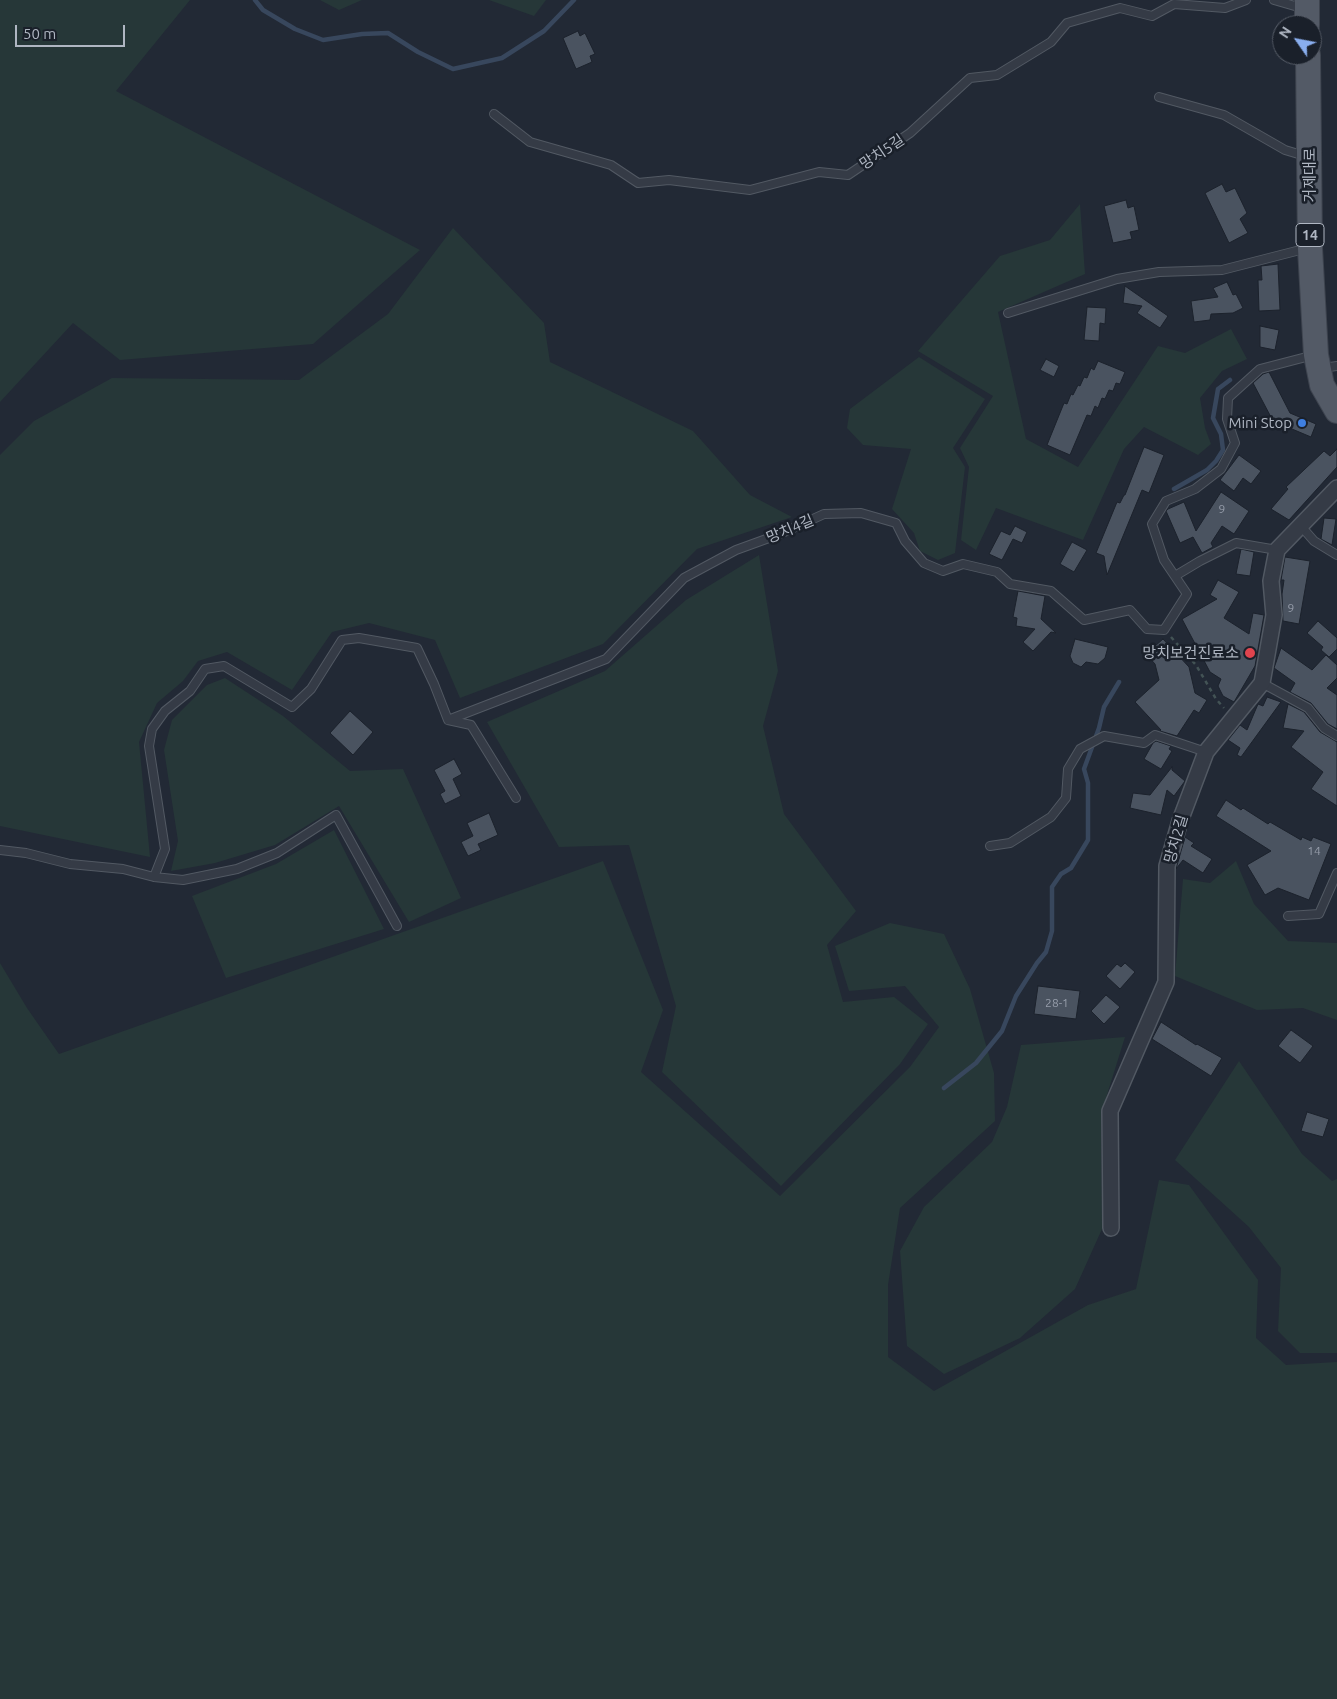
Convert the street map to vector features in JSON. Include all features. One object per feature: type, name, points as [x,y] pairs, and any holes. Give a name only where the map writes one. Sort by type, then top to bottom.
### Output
[{"type":"main road","name":"거제대로","points":[[1308,65],[1310,248],[1323,363],[1322,385],[1337,411]]},
{"type":"street","points":[[1276,550],[1337,488]]},
{"type":"street","name":"망치2길","points":[[1111,1228],[1110,1111],[1166,982],[1167,866],[1180,821],[1206,752],[1262,683],[1274,615],[1270,581],[1276,550]]},
{"type":"lane","name":"망치5길","points":[[494,114],[530,142],[611,166],[638,183],[669,180],[750,190],[819,172],[848,175],[910,133],[970,78],[997,75],[1051,42],[1066,24],[1119,4],[1152,16],[1174,4],[1225,8],[1246,0]]},
{"type":"lane","points":[[1274,0],[1307,12]]},
{"type":"lane","points":[[1159,96],[1224,116],[1286,150],[1310,158]]},
{"type":"lane","points":[[1008,313],[1117,279],[1159,272],[1222,270],[1310,248]]},
{"type":"lane","points":[[1164,630],[1187,594],[1164,560],[1152,524],[1166,502],[1195,490],[1221,469],[1234,443],[1227,419],[1228,398],[1260,369],[1323,363]]},
{"type":"lane","name":"망치4길","points":[[448,720],[606,659],[684,578],[736,550],[780,534],[824,514],[861,513],[896,523],[906,540],[924,563],[943,571],[963,564],[996,572],[1010,584],[1051,591],[1084,620],[1130,610],[1147,629],[1164,630]]},
{"type":"lane","points":[[1300,525],[1314,541],[1337,555]]},
{"type":"lane","points":[[1175,576],[1200,560],[1236,543],[1276,550]]},
{"type":"lane","points":[[154,877],[165,848],[149,746],[152,729],[165,711],[190,691],[205,670],[224,666],[292,706],[311,688],[342,640],[359,638],[417,648],[448,720],[470,726],[516,798]]},
{"type":"lane","points":[[1262,683],[1308,708],[1324,728],[1337,736]]},
{"type":"lane","points":[[990,846],[1010,843],[1052,817],[1066,798],[1068,768],[1080,748],[1104,736],[1144,743],[1155,735],[1206,752]]},
{"type":"lane","points":[[0,850],[26,853],[70,864],[123,869],[154,877],[182,880],[238,869],[277,853],[336,815],[397,926]]},
{"type":"lane","points":[[1288,916],[1319,914],[1337,873]]},
{"type":"path","points":[[1164,630],[1192,660],[1216,699],[1234,718]]},
{"type":"shaded area","points":[[0,0],[190,0],[116,91],[420,250],[313,344],[120,360],[73,323],[0,402]]},
{"type":"shaded area","points":[[320,0],[362,0],[339,10]]},
{"type":"shaded area","points":[[489,0],[546,0],[534,16]]},
{"type":"shaded area","points":[[1080,204],[1085,274],[998,312],[1026,439],[1078,467],[1158,346],[1185,353],[1231,329],[1247,359],[1222,371],[1200,398],[1205,428],[1211,444],[1198,455],[1144,427],[1124,449],[1083,540],[996,508],[976,550],[961,540],[969,467],[960,448],[993,396],[918,351],[1000,256],[1050,240]]},
{"type":"shaded area","points":[[453,228],[544,323],[550,362],[693,431],[750,495],[792,517],[697,549],[603,644],[460,698],[435,640],[369,623],[332,632],[292,690],[227,652],[198,661],[183,681],[157,703],[139,742],[150,857],[0,826],[0,455],[34,421],[112,378],[299,380],[388,314]]},
{"type":"shaded area","points":[[919,357],[985,399],[953,448],[965,467],[955,553],[938,560],[920,551],[914,533],[892,509],[911,449],[863,445],[847,428],[850,409]]},
{"type":"shaded area","points":[[759,555],[778,671],[763,726],[784,814],[856,911],[827,945],[843,1002],[894,997],[928,1024],[900,1064],[781,1186],[662,1072],[676,1006],[629,845],[559,847],[487,722],[605,671],[686,600]]},
{"type":"shaded area","points":[[225,678],[283,716],[350,771],[403,769],[461,898],[409,922],[339,806],[275,845],[215,863],[171,871],[178,841],[164,750],[172,720],[207,685]]},
{"type":"shaded area","points":[[334,830],[384,929],[226,978],[192,896],[276,864]]},
{"type":"shaded area","points":[[603,861],[663,1010],[641,1072],[780,1196],[910,1067],[939,1027],[905,986],[849,991],[835,946],[890,923],[944,934],[970,989],[994,1073],[995,1121],[900,1208],[888,1285],[888,1357],[934,1391],[1088,1305],[1136,1289],[1159,1180],[1189,1185],[1258,1280],[1256,1338],[1286,1365],[1337,1362],[1337,1699],[0,1699],[0,963],[27,1008],[59,1054]]},
{"type":"shaded area","points":[[1236,861],[1254,904],[1288,941],[1337,943],[1337,1020],[1303,1008],[1257,1010],[1175,976],[1183,879],[1210,883]]},
{"type":"shaded area","points":[[1125,1037],[1101,1114],[1102,1229],[1075,1289],[1020,1338],[944,1374],[907,1346],[900,1251],[924,1207],[992,1142],[1007,1107],[1021,1045]]},
{"type":"shaded area","points":[[1239,1061],[1302,1154],[1332,1181],[1337,1179],[1337,1353],[1300,1353],[1278,1331],[1281,1268],[1249,1227],[1175,1160]]},
{"type":"building","points":[[578,31],[580,36],[585,33],[595,54],[590,56],[592,62],[576,69],[563,38]]},
{"type":"building","points":[[1222,184],[1226,192],[1235,188],[1247,213],[1240,219],[1248,233],[1229,243],[1205,193]]},
{"type":"building","points":[[1126,200],[1128,208],[1134,206],[1139,230],[1130,232],[1132,239],[1113,243],[1104,206]]},
{"type":"building","points":[[1278,264],[1280,310],[1259,311],[1258,280],[1262,280],[1261,266]]},
{"type":"building","points":[[1227,282],[1233,295],[1236,294],[1243,308],[1233,313],[1211,314],[1210,320],[1194,322],[1191,301],[1218,297],[1213,288]]},
{"type":"building","points":[[1125,286],[1168,316],[1160,328],[1137,313],[1142,306],[1123,303]]},
{"type":"building","points":[[1087,307],[1106,308],[1105,324],[1100,323],[1099,341],[1084,340]]},
{"type":"building","points":[[1260,326],[1279,330],[1275,350],[1260,347]]},
{"type":"building","points":[[1046,359],[1059,366],[1054,377],[1040,370]]},
{"type":"building","points":[[1098,361],[1125,372],[1120,384],[1116,383],[1113,391],[1109,390],[1105,399],[1102,398],[1098,408],[1095,406],[1091,416],[1087,415],[1070,455],[1047,445],[1064,403],[1067,404],[1071,394],[1073,395],[1078,385],[1080,386],[1084,377],[1087,378],[1091,368],[1094,370]]},
{"type":"building","points":[[1269,372],[1290,413],[1316,424],[1311,437],[1273,421],[1253,383],[1263,374]]},
{"type":"building","points":[[1144,447],[1164,455],[1149,493],[1142,490],[1107,575],[1104,556],[1096,553],[1117,502],[1120,503],[1125,495]]},
{"type":"building","points":[[1337,449],[1337,467],[1289,520],[1271,509],[1288,489],[1286,487],[1324,451],[1330,456]]},
{"type":"building","points":[[1239,455],[1261,471],[1251,484],[1243,478],[1234,491],[1220,480]]},
{"type":"building","points":[[1221,492],[1249,511],[1234,534],[1222,526],[1211,543],[1213,547],[1202,553],[1193,537],[1180,543],[1166,511],[1184,502],[1196,531]]},
{"type":"building","points":[[1324,518],[1336,519],[1332,545],[1321,539]]},
{"type":"building","points":[[1015,526],[1027,532],[1022,543],[1013,539],[1002,560],[989,554],[1001,531],[1010,535]]},
{"type":"building","points":[[1072,542],[1087,550],[1074,572],[1060,564]]},
{"type":"building","points":[[1241,549],[1254,552],[1250,576],[1236,574]]},
{"type":"building","points":[[1285,557],[1310,561],[1299,624],[1283,621],[1282,594],[1284,580],[1281,580]]},
{"type":"building","points":[[1218,580],[1239,592],[1224,618],[1249,634],[1253,613],[1264,615],[1255,666],[1234,702],[1223,696],[1218,686],[1221,679],[1210,672],[1182,619],[1217,599],[1210,595]]},
{"type":"building","points":[[1018,591],[1045,596],[1041,619],[1056,633],[1051,632],[1033,651],[1023,642],[1035,629],[1016,626],[1017,618],[1013,617]]},
{"type":"building","points":[[1318,621],[1337,638],[1337,649],[1329,657],[1321,650],[1323,647],[1307,633]]},
{"type":"building","points":[[1075,639],[1108,647],[1105,658],[1098,664],[1086,662],[1081,667],[1073,663],[1070,656]]},
{"type":"building","points":[[1163,639],[1189,667],[1195,693],[1207,700],[1199,713],[1194,710],[1177,736],[1160,731],[1135,702],[1159,680],[1155,664],[1146,654]]},
{"type":"building","points":[[1281,648],[1312,670],[1326,655],[1337,665],[1337,678],[1327,688],[1337,695],[1337,729],[1328,724],[1311,703],[1290,692],[1295,683],[1274,668]]},
{"type":"building","points":[[1267,697],[1281,702],[1241,757],[1237,755],[1240,748],[1228,740],[1240,725],[1247,730],[1258,704],[1263,706]]},
{"type":"building","points":[[1288,704],[1304,712],[1320,732],[1337,742],[1337,806],[1311,789],[1323,772],[1291,747],[1304,731],[1283,728]]},
{"type":"building","points":[[350,711],[373,732],[353,755],[330,733]]},
{"type":"building","points":[[1156,741],[1171,746],[1169,749],[1172,751],[1161,769],[1144,759]]},
{"type":"building","points":[[454,759],[462,774],[453,779],[461,796],[445,804],[440,794],[445,791],[434,770]]},
{"type":"building","points":[[1172,767],[1172,770],[1185,781],[1174,796],[1167,790],[1161,815],[1130,808],[1133,793],[1150,795]]},
{"type":"building","points":[[1226,800],[1241,810],[1243,808],[1268,824],[1270,822],[1301,840],[1302,837],[1311,841],[1313,837],[1331,844],[1309,900],[1278,888],[1265,895],[1247,865],[1271,851],[1216,816]]},
{"type":"building","points":[[489,813],[498,835],[478,844],[481,850],[468,856],[461,842],[473,836],[467,823]]},
{"type":"building","points":[[1185,837],[1194,843],[1191,846],[1212,859],[1203,873],[1183,860],[1176,869]]},
{"type":"building","points":[[1125,963],[1135,972],[1120,989],[1106,976],[1117,964],[1121,967]]},
{"type":"building","points":[[1038,986],[1080,991],[1076,1019],[1034,1014]]},
{"type":"building","points":[[1106,995],[1120,1007],[1104,1024],[1091,1011]]},
{"type":"building","points":[[1161,1022],[1196,1045],[1222,1058],[1211,1076],[1152,1039]]},
{"type":"building","points":[[1291,1030],[1313,1046],[1300,1063],[1278,1046]]},
{"type":"building","points":[[1307,1112],[1329,1119],[1323,1137],[1301,1131]]},
{"type":"waterway","points":[[255,0],[263,10],[295,29],[323,40],[362,34],[388,33],[418,52],[453,69],[502,58],[544,31],[574,0]]},
{"type":"waterway","points":[[1174,489],[1207,470],[1223,450],[1221,434],[1213,418],[1218,389],[1230,380]]},
{"type":"waterway","points":[[944,1088],[976,1063],[1002,1031],[1016,996],[1046,952],[1052,931],[1052,887],[1061,874],[1071,868],[1088,840],[1088,783],[1084,769],[1099,728],[1104,707],[1119,682]]},
{"type":"place","name":"Mini Stop","points":[[1302,423]]},
{"type":"place","name":"망치보건진료소","points":[[1250,653]]}]
